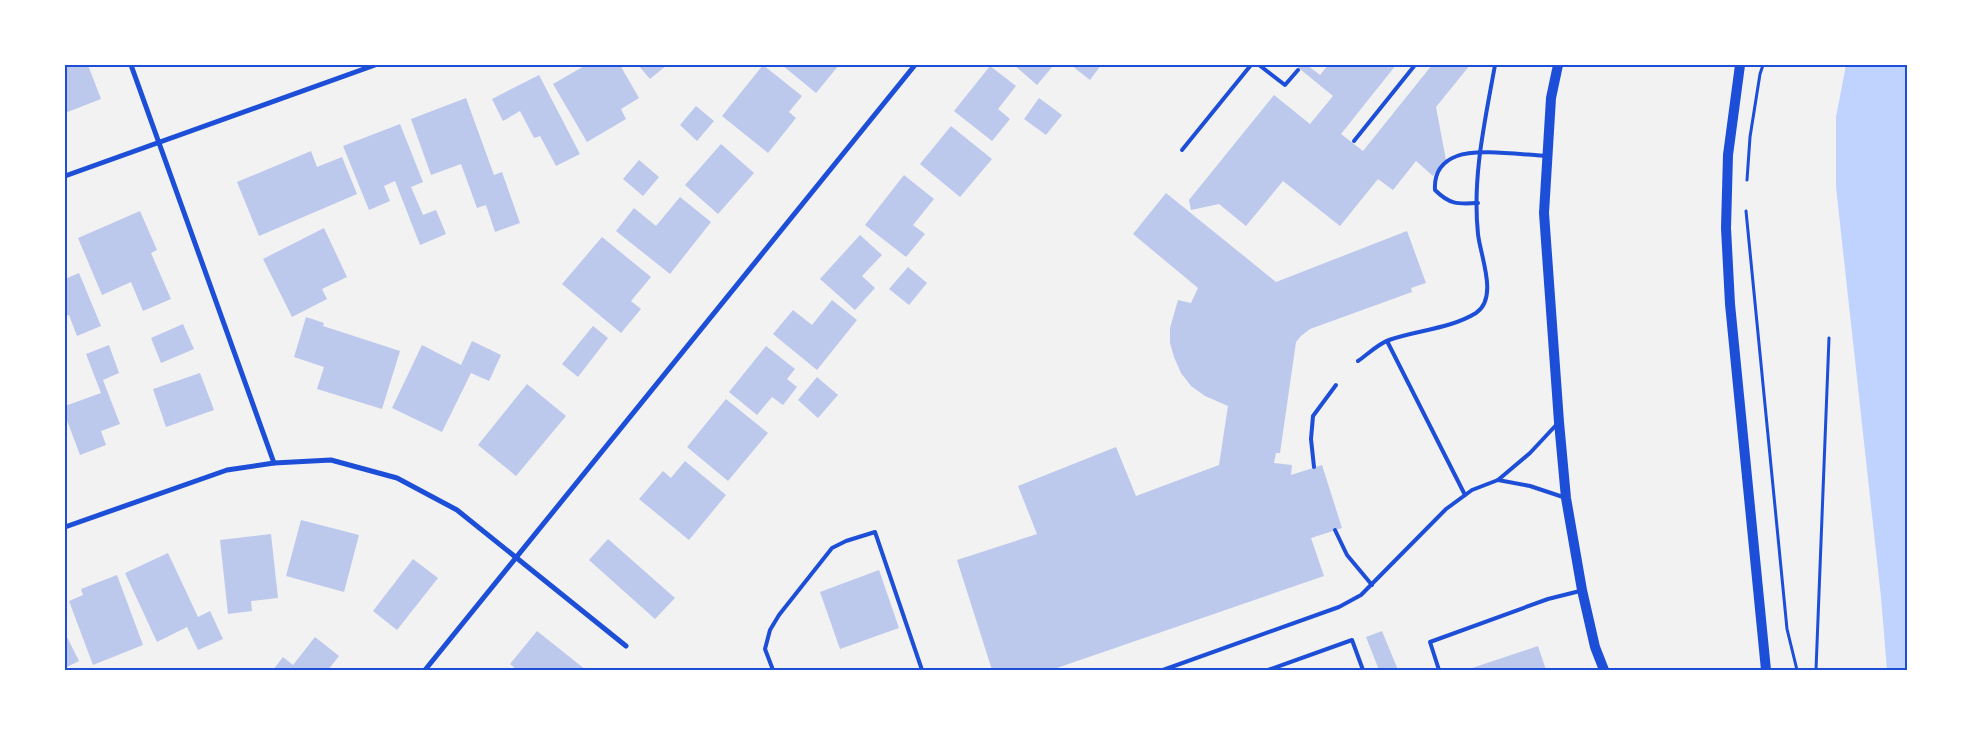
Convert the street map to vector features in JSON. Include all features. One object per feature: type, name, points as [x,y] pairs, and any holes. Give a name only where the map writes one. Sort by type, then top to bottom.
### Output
[{"type":"main road","points":[[1558,65],[1551,98],[1544,213],[1559,422],[1566,498],[1582,590],[1595,647],[1604,670]]},
{"type":"main road","points":[[1740,65],[1728,155],[1726,228],[1730,304],[1766,670]]},
{"type":"street","points":[[131,65],[274,464]]},
{"type":"street","points":[[65,176],[375,65]]},
{"type":"street","points":[[425,670],[915,65]]},
{"type":"street","points":[[65,527],[226,470],[331,460],[397,478],[457,510],[626,646]]},
{"type":"lane","points":[[1182,150],[1251,65]]},
{"type":"lane","points":[[1259,65],[1285,85],[1298,70]]},
{"type":"lane","points":[[1354,141],[1415,65]]},
{"type":"lane","points":[[1358,361],[1388,340],[1454,323],[1478,312],[1486,299],[1488,283],[1478,234],[1478,203],[1480,153],[1495,65]]},
{"type":"lane","points":[[1478,203],[1459,204],[1445,200],[1435,190],[1434,179],[1442,166],[1458,155],[1480,153],[1547,156]]},
{"type":"lane","points":[[1388,340],[1465,495]]},
{"type":"lane","points":[[1314,467],[1310,439],[1313,416],[1336,385]]},
{"type":"lane","points":[[1163,670],[1339,607],[1361,595],[1446,509],[1472,490],[1498,480],[1530,453],[1559,422]]},
{"type":"lane","points":[[1498,480],[1530,486],[1566,498]]},
{"type":"lane","points":[[1335,530],[1347,555],[1372,585]]},
{"type":"lane","points":[[773,670],[765,648],[770,630],[779,615],[832,548],[846,541],[876,532],[922,670]]},
{"type":"lane","points":[[1439,670],[1430,642],[1548,599],[1582,590]]},
{"type":"lane","points":[[1268,670],[1352,640],[1363,670]]},
{"type":"path","points":[[1746,184],[1750,137],[1762,65]]},
{"type":"path","points":[[1745,204],[1788,629],[1797,670]]},
{"type":"path","points":[[1816,670],[1829,338]]},
{"type":"water","points":[[1846,65],[1907,65],[1907,670],[1887,670],[1881,597],[1836,187],[1836,117]]},
{"type":"building","points":[[65,65],[88,65],[101,99],[65,113]]},
{"type":"building","points":[[586,65],[620,65],[639,98],[621,109],[626,119],[587,142],[553,84]]},
{"type":"building","points":[[638,65],[667,65],[650,79]]},
{"type":"building","points":[[763,65],[802,96],[789,112],[796,118],[768,153],[722,116]]},
{"type":"building","points":[[782,65],[839,65],[816,93]]},
{"type":"building","points":[[1014,65],[1052,65],[1053,66],[1037,85]]},
{"type":"building","points":[[1071,65],[1101,65],[1090,80]]},
{"type":"building","points":[[1295,65],[1307,65],[1320,75],[1328,65],[1396,65],[1341,134],[1363,151],[1432,65],[1470,65],[1436,107],[1446,160],[1433,176],[1416,161],[1393,190],[1378,179],[1340,226],[1283,181],[1246,226],[1219,204],[1191,210],[1189,200],[1274,95],[1310,124],[1333,96]]},
{"type":"building","points":[[990,66],[1016,86],[998,109],[1010,119],[992,141],[954,111]]},
{"type":"building","points":[[539,75],[580,154],[556,166],[540,136],[534,138],[520,111],[503,121],[492,99]]},
{"type":"building","points":[[466,98],[494,175],[502,172],[520,223],[495,232],[486,205],[477,208],[461,164],[431,175],[411,119]]},
{"type":"building","points":[[1039,98],[1062,115],[1046,135],[1024,119]]},
{"type":"building","points":[[696,106],[714,121],[697,141],[680,125]]},
{"type":"building","points":[[400,124],[423,182],[411,187],[423,215],[436,210],[446,234],[420,245],[395,181],[384,186],[390,201],[369,210],[343,146]]},
{"type":"building","points":[[951,126],[992,159],[960,197],[920,164]]},
{"type":"building","points":[[721,144],[754,173],[718,214],[685,185]]},
{"type":"building","points":[[311,151],[317,167],[342,157],[357,194],[259,236],[237,182]]},
{"type":"building","points":[[639,160],[659,177],[643,196],[623,179]]},
{"type":"building","points":[[904,175],[934,199],[913,225],[925,234],[906,257],[865,225]]},
{"type":"building","points":[[1166,193],[1276,282],[1407,231],[1426,283],[1411,288],[1412,292],[1310,329],[1296,342],[1280,453],[1276,453],[1274,463],[1292,465],[1291,475],[1322,465],[1342,528],[1311,538],[1324,576],[1051,670],[992,670],[957,560],[1037,534],[1018,486],[1116,447],[1136,496],[1219,465],[1228,406],[1205,396],[1191,386],[1181,373],[1170,343],[1170,328],[1178,300],[1191,303],[1198,288],[1133,234]]},
{"type":"building","points":[[680,197],[711,222],[670,274],[616,231],[634,208],[656,226]]},
{"type":"building","points":[[140,211],[157,250],[151,253],[171,299],[143,311],[131,282],[102,295],[78,238]]},
{"type":"building","points":[[324,228],[347,277],[322,289],[327,299],[292,317],[263,259]]},
{"type":"building","points":[[860,235],[882,255],[862,276],[875,288],[855,310],[820,279]]},
{"type":"building","points":[[602,237],[651,277],[631,301],[641,309],[621,333],[562,284]]},
{"type":"building","points":[[908,267],[927,283],[909,305],[889,289]]},
{"type":"building","points":[[79,273],[101,326],[77,336],[69,315],[65,316],[65,279]]},
{"type":"building","points":[[832,300],[857,320],[817,370],[773,334],[793,310],[812,325]]},
{"type":"building","points":[[306,317],[324,323],[323,326],[400,351],[382,409],[317,389],[324,367],[294,357]]},
{"type":"building","points":[[183,324],[194,349],[161,363],[151,338]]},
{"type":"building","points":[[593,326],[608,338],[578,377],[562,364]]},
{"type":"building","points":[[472,341],[501,355],[489,381],[471,373],[442,432],[392,408],[422,345],[461,365]]},
{"type":"building","points":[[109,345],[119,373],[103,380],[120,424],[101,431],[106,445],[80,455],[65,415],[65,406],[101,393],[86,354]]},
{"type":"building","points":[[766,346],[795,369],[787,379],[797,387],[783,405],[772,397],[757,415],[729,392]]},
{"type":"building","points":[[200,373],[214,410],[166,427],[153,389]]},
{"type":"building","points":[[817,377],[838,395],[818,418],[798,400]]},
{"type":"building","points":[[527,384],[566,416],[516,476],[478,445]]},
{"type":"building","points":[[726,399],[768,433],[728,481],[687,447]]},
{"type":"building","points":[[685,461],[726,495],[689,540],[639,499],[663,471],[671,478]]},
{"type":"building","points":[[301,520],[359,535],[344,592],[286,576]]},
{"type":"building","points":[[271,534],[278,598],[251,601],[252,611],[228,614],[220,540]]},
{"type":"building","points":[[608,539],[675,598],[655,619],[589,560]]},
{"type":"building","points":[[168,553],[198,617],[210,611],[223,639],[198,650],[187,627],[157,642],[125,573]]},
{"type":"building","points":[[413,559],[438,578],[397,630],[373,611]]},
{"type":"building","points":[[879,570],[899,628],[840,649],[820,592]]},
{"type":"building","points":[[117,575],[143,645],[93,665],[69,601],[83,595],[81,589]]},
{"type":"building","points":[[537,631],[586,670],[517,670],[510,664]]},
{"type":"building","points":[[1382,631],[1398,670],[1379,670],[1366,637]]},
{"type":"building","points":[[65,633],[79,661],[65,668]]},
{"type":"building","points":[[315,637],[339,656],[328,670],[273,670],[283,657],[293,665]]},
{"type":"building","points":[[1538,646],[1546,670],[1466,670]]}]
